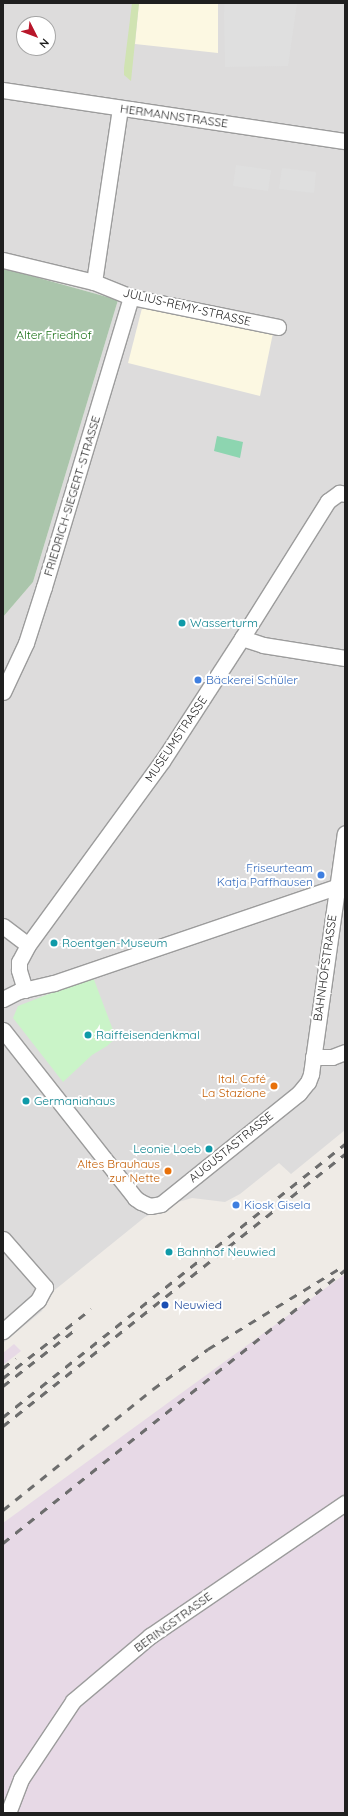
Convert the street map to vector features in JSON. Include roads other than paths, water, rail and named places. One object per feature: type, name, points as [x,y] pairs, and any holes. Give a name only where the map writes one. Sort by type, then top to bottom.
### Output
[{"type":"street","name":"HERMANNSTRASSE","points":[[3,90],[345,141]]},
{"type":"street","points":[[94,282],[120,108]]},
{"type":"street","name":"JULIUS-REMY-STRASSE","points":[[3,260],[94,282],[131,297],[278,327]]},
{"type":"street","name":"FRIEDRICH-SIEGERT-STRASSE","points":[[3,692],[26,643],[131,297]]},
{"type":"street","name":"MUSEUMSTRASSE","points":[[25,990],[19,970],[19,962],[28,945],[163,760],[328,501],[339,493],[345,494]]},
{"type":"street","points":[[242,638],[263,646],[345,658]]},
{"type":"street","name":"BAHNHOFSTRASSE","points":[[310,1078],[341,886],[345,833]]},
{"type":"street","points":[[3,999],[25,990],[54,983],[341,886]]},
{"type":"street","points":[[3,926],[28,945]]},
{"type":"street","name":"AUGUSTASTRASSE","points":[[3,1030],[130,1191],[146,1205],[155,1206],[169,1198],[304,1088],[310,1078]]},
{"type":"street","points":[[313,1057],[332,1057],[345,1052]]},
{"type":"street","points":[[3,1239],[44,1287],[38,1300],[3,1331]]},
{"type":"street","name":"BERINGSTRASSE","points":[[8,1813],[21,1779],[74,1701],[150,1636],[345,1503]]},
{"type":"railway","points":[[3,1417],[345,1144]]},
{"type":"railway","points":[[3,1426],[345,1154]]},
{"type":"railway","points":[[3,1510],[153,1389],[208,1349],[340,1268]]},
{"type":"railway","points":[[3,1543],[345,1270]]},
{"type":"railway","points":[[3,1378],[91,1309]]},
{"type":"railway","points":[[3,1386],[76,1329]]},
{"type":"railway","points":[[3,1368],[16,1358]]},
{"type":"place","name":"Wasserturm","points":[[182,623]]},
{"type":"place","name":"Bäckerei Schüler","points":[[198,680]]},
{"type":"place","name":"Friseurteam Katja Paffhausen","points":[[321,875]]},
{"type":"place","name":"Roentgen-Museum","points":[[54,943]]},
{"type":"place","name":"Raiffeisendenkmal","points":[[88,1035]]},
{"type":"place","name":"Ital. Café La Stazione","points":[[274,1086]]},
{"type":"place","name":"Germaniahaus","points":[[26,1101]]},
{"type":"place","name":"Leonie Loeb","points":[[209,1149]]},
{"type":"place","name":"Altes Brauhaus zur Nette","points":[[168,1171]]},
{"type":"place","name":"Kiosk Gisela","points":[[236,1205]]},
{"type":"place","name":"Bahnhof Neuwied","points":[[169,1252]]},
{"type":"place","name":"Neuwied","points":[[165,1305]]},
{"type":"park label","name":"Alter Friedhof","points":[[54,335]]}]
